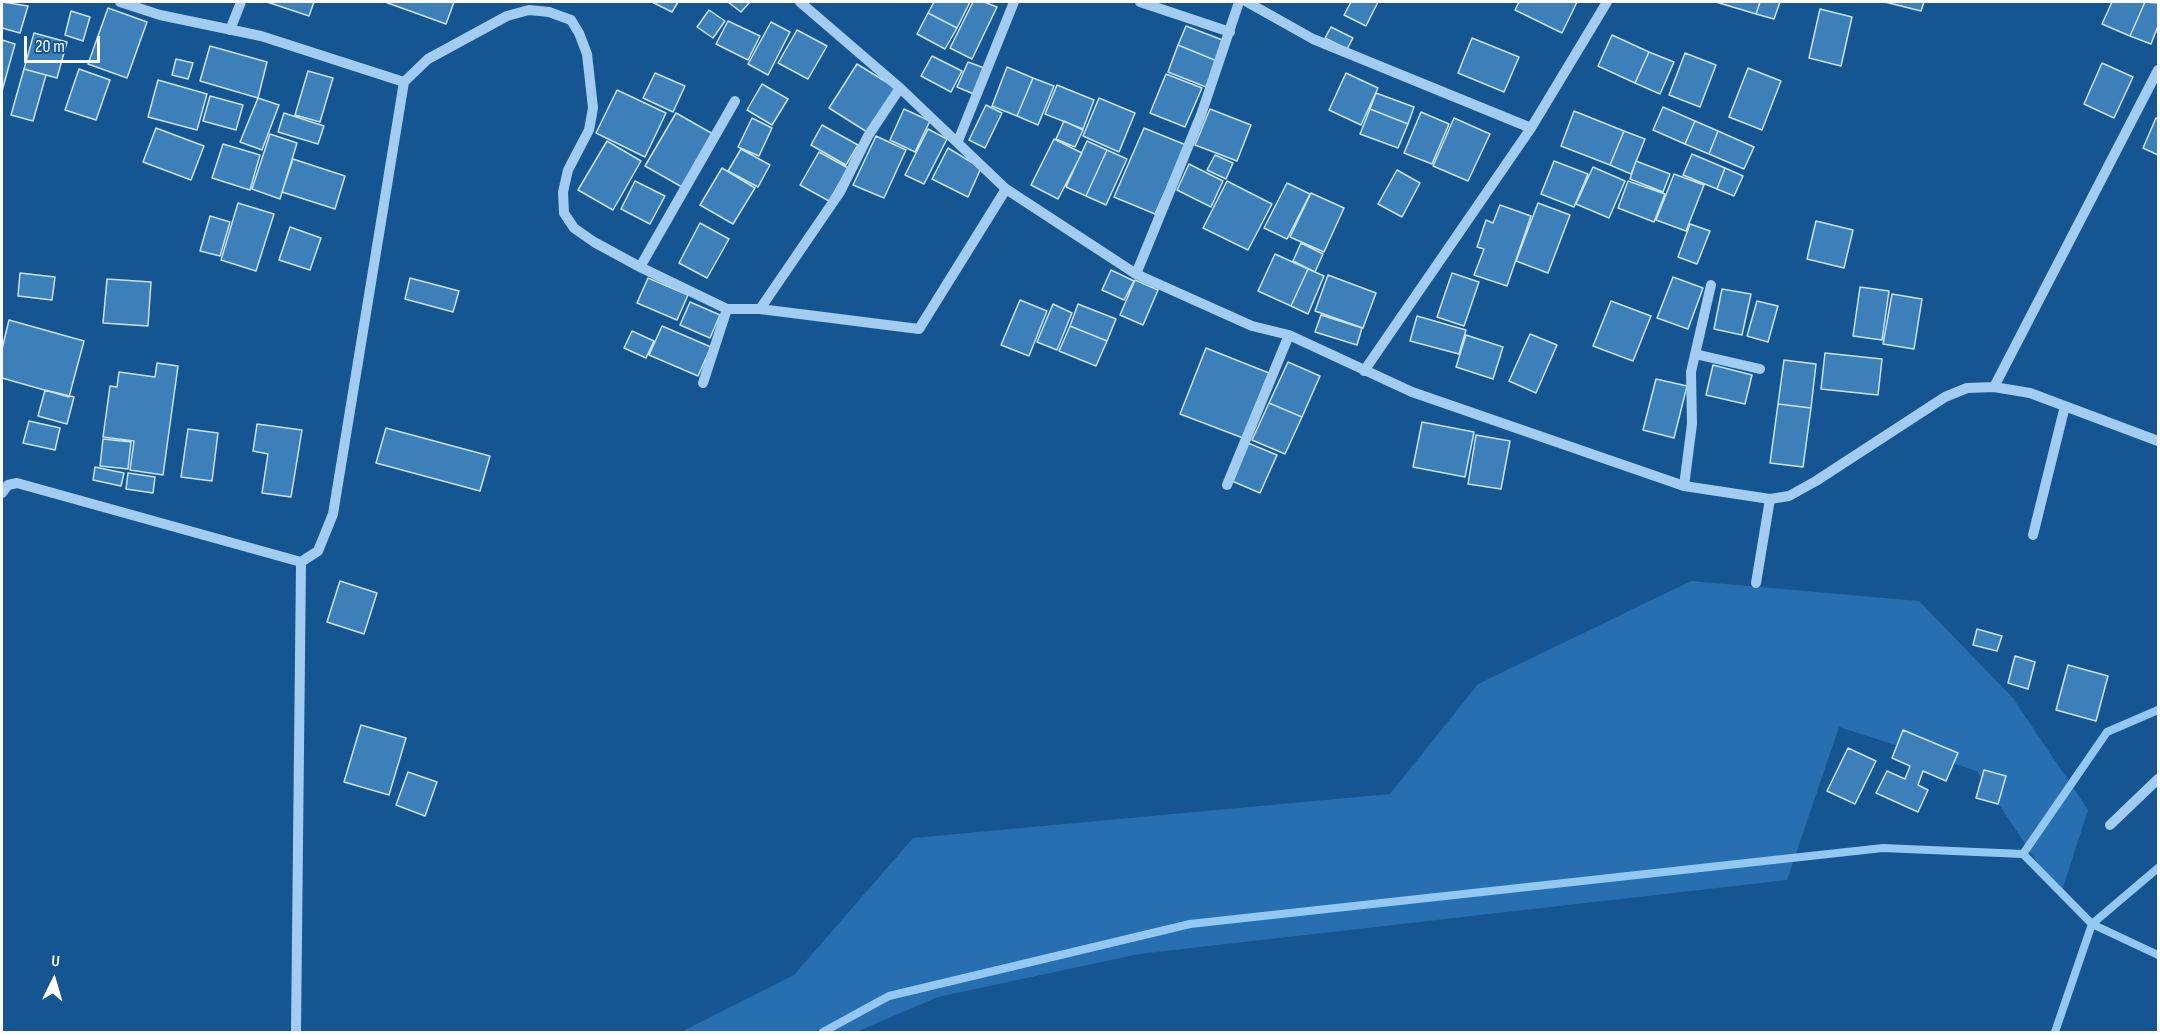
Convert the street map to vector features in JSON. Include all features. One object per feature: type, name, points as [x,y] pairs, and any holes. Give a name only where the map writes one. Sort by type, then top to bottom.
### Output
[{"type":"street","points":[[120,2],[160,15],[261,36],[404,82]]},
{"type":"street","points":[[230,30],[241,2]]},
{"type":"street","points":[[800,2],[900,88],[1006,189],[1136,274],[1252,326],[1289,335],[1412,392],[1684,486],[1770,500],[1789,496],[1816,481],[1945,397],[1967,388],[1994,387],[2030,393],[2158,441]]},
{"type":"street","points":[[958,141],[1014,2]]},
{"type":"street","points":[[1140,2],[1230,32]]},
{"type":"street","points":[[1136,274],[1201,115],[1239,2]]},
{"type":"street","points":[[1247,2],[1313,39],[1531,128]]},
{"type":"street","points":[[1364,371],[1531,128],[1607,2]]},
{"type":"street","points":[[2,494],[8,485],[17,483],[301,562],[318,551],[333,514],[404,82],[428,59],[507,16],[528,10],[549,12],[571,20],[579,33],[586,54],[593,108],[589,130],[568,170],[563,192],[564,213],[581,233],[640,267],[728,309],[760,309],[919,329],[1006,189]]},
{"type":"street","points":[[1994,387],[2158,69]]},
{"type":"street","points":[[760,309],[840,192],[868,135],[900,88]]},
{"type":"street","points":[[640,267],[735,101]]},
{"type":"street","points":[[1684,486],[1692,424],[1691,372],[1711,285]]},
{"type":"street","points":[[704,383],[728,309]]},
{"type":"street","points":[[1227,485],[1289,335]]},
{"type":"street","points":[[1695,354],[1760,369]]},
{"type":"street","points":[[2033,535],[2065,406]]},
{"type":"street","points":[[1756,583],[1770,500]]},
{"type":"street","points":[[296,1032],[301,562]]},
{"type":"street","points":[[2110,825],[2158,779]]},
{"type":"shaded area","points":[[1691,581],[1919,601],[2013,698],[2088,810],[2060,897],[1977,771],[1839,727],[1787,880],[1139,954],[938,997],[856,1032],[681,1032],[794,975],[913,838],[1390,794],[1478,684]]},
{"type":"building","points":[[2,2],[28,6],[20,33],[2,28]]},
{"type":"building","points":[[267,2],[314,2],[309,16]]},
{"type":"building","points":[[385,2],[454,2],[446,24]]},
{"type":"building","points":[[652,2],[678,2],[672,12]]},
{"type":"building","points":[[728,2],[750,2],[741,12]]},
{"type":"building","points":[[934,2],[970,2],[957,28],[928,13]]},
{"type":"building","points":[[973,2],[984,2],[997,7],[972,59],[950,48]]},
{"type":"building","points":[[1351,2],[1378,2],[1366,26],[1344,15]]},
{"type":"building","points":[[1519,2],[1577,2],[1562,33],[1515,10]]},
{"type":"building","points":[[1716,2],[1760,2],[1756,14]]},
{"type":"building","points":[[1760,2],[1780,2],[1774,19],[1756,14]]},
{"type":"building","points":[[1885,2],[1924,2],[1921,11]]},
{"type":"building","points":[[2112,2],[2145,2],[2130,36],[2102,24]]},
{"type":"building","points":[[2145,2],[2158,3],[2158,26],[2151,44],[2130,36]]},
{"type":"building","points":[[108,8],[147,22],[127,78],[88,64]]},
{"type":"building","points":[[1820,9],[1852,17],[1841,66],[1809,58]]},
{"type":"building","points":[[709,10],[725,21],[713,38],[697,27]]},
{"type":"building","points":[[71,11],[90,17],[83,41],[65,35]]},
{"type":"building","points":[[928,13],[957,28],[945,49],[917,34]]},
{"type":"building","points":[[728,21],[760,36],[748,60],[716,44]]},
{"type":"building","points":[[771,22],[790,32],[768,75],[748,64]]},
{"type":"building","points":[[1186,26],[1225,41],[1217,61],[1178,45]]},
{"type":"building","points":[[1331,27],[1353,38],[1347,49],[1325,38]]},
{"type":"building","points":[[797,30],[827,46],[808,79],[778,63]]},
{"type":"building","points":[[34,33],[67,42],[57,78],[24,69]]},
{"type":"building","points":[[1612,35],[1649,52],[1635,83],[1598,66]]},
{"type":"building","points":[[1472,38],[1519,57],[1504,92],[1458,73]]},
{"type":"building","points":[[2,40],[15,44],[2,91]]},
{"type":"building","points":[[1178,45],[1217,61],[1206,87],[1168,72]]},
{"type":"building","points":[[210,46],[267,62],[258,98],[200,81]]},
{"type":"building","points":[[1649,52],[1674,62],[1660,94],[1635,83]]},
{"type":"building","points":[[1685,53],[1716,65],[1700,107],[1669,95]]},
{"type":"building","points":[[932,56],[962,71],[951,92],[921,76]]},
{"type":"building","points":[[176,59],[193,63],[188,79],[172,75]]},
{"type":"building","points":[[968,62],[987,69],[976,95],[957,87]]},
{"type":"building","points":[[2102,63],[2133,77],[2114,118],[2084,104]]},
{"type":"building","points":[[857,64],[896,88],[867,132],[829,108]]},
{"type":"building","points":[[1007,67],[1033,78],[1017,116],[992,106]]},
{"type":"building","points":[[1748,68],[1781,81],[1762,130],[1729,117]]},
{"type":"building","points":[[24,69],[46,75],[33,121],[11,115]]},
{"type":"building","points":[[79,69],[110,80],[96,120],[65,110]]},
{"type":"building","points":[[308,71],[333,78],[320,122],[295,115]]},
{"type":"building","points":[[655,73],[685,86],[673,112],[643,98]]},
{"type":"building","points":[[1346,73],[1378,88],[1361,125],[1329,110]]},
{"type":"building","points":[[1166,74],[1202,88],[1185,127],[1150,113]]},
{"type":"building","points":[[1033,78],[1054,86],[1038,125],[1017,116]]},
{"type":"building","points":[[158,80],[207,94],[197,130],[148,117]]},
{"type":"building","points":[[762,84],[788,99],[772,125],[747,110]]},
{"type":"building","points":[[1057,85],[1094,100],[1083,129],[1045,114]]},
{"type":"building","points":[[617,90],[666,113],[645,157],[596,133]]},
{"type":"building","points":[[1376,93],[1414,107],[1408,124],[1370,109]]},
{"type":"building","points":[[210,96],[243,105],[236,130],[203,121]]},
{"type":"building","points":[[258,98],[279,105],[262,150],[240,142]]},
{"type":"building","points":[[1099,98],[1135,113],[1119,152],[1083,136]]},
{"type":"building","points":[[986,105],[1002,113],[985,148],[969,140]]},
{"type":"building","points":[[1663,107],[1695,121],[1685,144],[1653,130]]},
{"type":"building","points":[[904,109],[930,121],[915,152],[890,140]]},
{"type":"building","points":[[1210,109],[1251,125],[1237,161],[1195,145]]},
{"type":"building","points":[[1370,109],[1408,124],[1398,148],[1360,134]]},
{"type":"building","points":[[1574,111],[1624,131],[1610,165],[1561,146]]},
{"type":"building","points":[[1421,112],[1449,124],[1432,164],[1404,153]]},
{"type":"building","points":[[284,113],[324,126],[318,144],[278,132]]},
{"type":"building","points":[[676,113],[713,134],[682,187],[645,166]]},
{"type":"building","points":[[752,118],[772,128],[759,156],[738,147]]},
{"type":"building","points":[[1454,118],[1490,134],[1468,181],[1433,166]]},
{"type":"building","points":[[2156,118],[2158,119],[2158,155],[2143,148]]},
{"type":"building","points":[[1064,121],[1083,130],[1075,147],[1056,139]]},
{"type":"building","points":[[1695,121],[1718,131],[1709,154],[1685,144]]},
{"type":"building","points":[[822,125],[858,145],[846,165],[811,145]]},
{"type":"building","points":[[156,128],[204,146],[191,180],[143,162]]},
{"type":"building","points":[[1144,128],[1186,145],[1155,214],[1114,197]]},
{"type":"building","points":[[928,129],[947,139],[924,184],[905,175]]},
{"type":"building","points":[[1624,131],[1645,139],[1631,174],[1610,165]]},
{"type":"building","points":[[1718,131],[1754,147],[1744,169],[1709,154]]},
{"type":"building","points":[[270,134],[297,143],[280,199],[252,189]]},
{"type":"building","points":[[876,136],[906,150],[884,198],[853,185]]},
{"type":"building","points":[[1054,139],[1082,153],[1058,199],[1031,185]]},
{"type":"building","points":[[607,141],[641,161],[613,210],[578,190]]},
{"type":"building","points":[[1087,141],[1107,150],[1086,196],[1066,187]]},
{"type":"building","points":[[223,144],[260,155],[250,190],[212,178]]},
{"type":"building","points":[[948,148],[981,168],[968,197],[932,179]]},
{"type":"building","points":[[741,149],[770,165],[758,187],[728,171]]},
{"type":"building","points":[[1107,150],[1127,159],[1106,205],[1086,196]]},
{"type":"building","points":[[819,152],[848,168],[829,201],[800,185]]},
{"type":"building","points":[[1692,154],[1725,168],[1717,189],[1683,175]]},
{"type":"building","points":[[1215,155],[1233,163],[1226,179],[1207,170]]},
{"type":"building","points":[[293,159],[345,176],[335,209],[282,192]]},
{"type":"building","points":[[1554,161],[1588,174],[1574,207],[1541,194]]},
{"type":"building","points":[[1636,161],[1670,174],[1663,192],[1630,179]]},
{"type":"building","points":[[1189,164],[1223,181],[1211,207],[1177,190]]},
{"type":"building","points":[[1593,167],[1625,181],[1609,218],[1576,204]]},
{"type":"building","points":[[722,168],[755,188],[733,224],[700,205]]},
{"type":"building","points":[[1725,168],[1743,176],[1734,196],[1717,189]]},
{"type":"building","points":[[1397,170],[1420,183],[1402,217],[1378,204]]},
{"type":"building","points":[[1674,174],[1704,185],[1686,231],[1656,220]]},
{"type":"building","points":[[635,181],[665,196],[650,224],[621,209]]},
{"type":"building","points":[[1227,181],[1272,204],[1248,250],[1203,228]]},
{"type":"building","points":[[1628,181],[1665,194],[1654,222],[1618,208]]},
{"type":"building","points":[[1287,183],[1310,194],[1287,239],[1264,228]]},
{"type":"building","points":[[1311,193],[1344,208],[1324,252],[1290,237]]},
{"type":"building","points":[[238,203],[274,214],[256,271],[221,260]]},
{"type":"building","points":[[1538,203],[1570,215],[1548,273],[1516,261]]},
{"type":"building","points":[[1500,205],[1531,216],[1507,286],[1474,275],[1484,249],[1477,247],[1486,220],[1493,223]]},
{"type":"building","points":[[210,216],[230,222],[220,256],[200,251]]},
{"type":"building","points":[[1816,221],[1853,230],[1844,268],[1807,259]]},
{"type":"building","points":[[700,223],[729,239],[707,278],[679,263]]},
{"type":"building","points":[[1690,224],[1710,231],[1697,264],[1678,257]]},
{"type":"building","points":[[290,227],[321,238],[310,270],[279,260]]},
{"type":"building","points":[[1301,243],[1323,254],[1315,272],[1293,261]]},
{"type":"building","points":[[1275,254],[1308,269],[1291,306],[1258,291]]},
{"type":"building","points":[[1308,269],[1324,276],[1308,314],[1291,306]]},
{"type":"building","points":[[1111,270],[1134,281],[1124,300],[1102,290]]},
{"type":"building","points":[[20,273],[55,277],[52,300],[18,296]]},
{"type":"building","points":[[1452,273],[1479,282],[1464,326],[1437,317]]},
{"type":"building","points":[[1328,275],[1376,293],[1363,328],[1315,311]]},
{"type":"building","points":[[1673,277],[1703,288],[1688,329],[1657,318]]},
{"type":"building","points":[[410,278],[459,291],[453,312],[405,299]]},
{"type":"building","points":[[648,278],[688,295],[677,320],[637,303]]},
{"type":"building","points":[[107,279],[151,282],[148,326],[103,323]]},
{"type":"building","points":[[1135,280],[1158,290],[1143,325],[1120,315]]},
{"type":"building","points":[[1860,287],[1889,291],[1882,340],[1853,336]]},
{"type":"building","points":[[1722,289],[1751,294],[1742,335],[1714,329]]},
{"type":"building","points":[[1892,294],[1922,299],[1914,349],[1883,344]]},
{"type":"building","points":[[1020,300],[1047,311],[1029,356],[1001,345]]},
{"type":"building","points":[[1611,301],[1651,316],[1633,361],[1593,346]]},
{"type":"building","points":[[1757,301],[1778,306],[1768,342],[1747,336]]},
{"type":"building","points":[[690,302],[720,315],[710,338],[680,325]]},
{"type":"building","points":[[1053,304],[1072,313],[1057,350],[1037,342]]},
{"type":"building","points":[[1078,304],[1116,319],[1107,341],[1070,326]]},
{"type":"building","points":[[1321,315],[1362,328],[1357,345],[1315,332]]},
{"type":"building","points":[[1417,316],[1466,330],[1459,354],[1410,341]]},
{"type":"building","points":[[9,320],[84,341],[69,397],[2,378],[2,349]]},
{"type":"building","points":[[662,326],[711,347],[698,376],[649,355]]},
{"type":"building","points":[[1070,326],[1107,341],[1096,366],[1059,351]]},
{"type":"building","points":[[632,331],[654,341],[646,358],[624,348]]},
{"type":"building","points":[[1530,334],[1557,345],[1536,393],[1509,381]]},
{"type":"building","points":[[1466,335],[1503,347],[1493,379],[1456,367]]},
{"type":"building","points":[[1206,348],[1269,373],[1243,438],[1180,414]]},
{"type":"building","points":[[1825,353],[1882,359],[1878,395],[1821,389]]},
{"type":"building","points":[[1784,360],[1816,364],[1811,408],[1778,404]]},
{"type":"building","points":[[1288,362],[1320,376],[1302,417],[1269,403]]},
{"type":"building","points":[[157,363],[178,366],[163,475],[130,470],[134,441],[103,437],[110,386],[117,387],[119,372],[155,377]]},
{"type":"building","points":[[1713,365],[1752,375],[1745,404],[1706,395]]},
{"type":"building","points":[[1656,379],[1687,386],[1674,438],[1643,430]]},
{"type":"building","points":[[45,390],[74,397],[67,424],[38,416]]},
{"type":"building","points":[[1269,403],[1302,417],[1285,454],[1252,440]]},
{"type":"building","points":[[1778,404],[1811,408],[1803,467],[1770,463]]},
{"type":"building","points":[[29,421],[60,428],[55,450],[23,443]]},
{"type":"building","points":[[1422,422],[1474,432],[1465,477],[1413,467]]},
{"type":"building","points":[[257,424],[302,430],[291,497],[262,493],[268,454],[253,451]]},
{"type":"building","points":[[386,428],[490,456],[480,491],[376,463]]},
{"type":"building","points":[[188,429],[218,433],[212,481],[181,477]]},
{"type":"building","points":[[1476,435],[1510,441],[1501,489],[1468,484]]},
{"type":"building","points":[[103,439],[131,442],[128,469],[100,466]]},
{"type":"building","points":[[1248,443],[1277,455],[1260,493],[1232,481]]},
{"type":"building","points":[[95,467],[124,473],[121,486],[93,480]]},
{"type":"building","points":[[128,473],[155,477],[153,493],[126,489]]},
{"type":"building","points":[[340,581],[377,593],[364,634],[327,622]]},
{"type":"building","points":[[1977,629],[2002,636],[1997,651],[1973,645]]},
{"type":"building","points":[[2015,656],[2035,662],[2028,689],[2008,683]]},
{"type":"building","points":[[2068,665],[2108,676],[2096,721],[2056,710]]},
{"type":"building","points":[[361,725],[406,738],[389,795],[344,782]]},
{"type":"building","points":[[1903,730],[1958,753],[1946,781],[1923,771],[1918,785],[1928,790],[1918,812],[1876,793],[1887,771],[1905,779],[1910,766],[1892,758]]},
{"type":"building","points":[[1848,748],[1876,761],[1855,804],[1827,791]]},
{"type":"building","points":[[1984,770],[2006,776],[1998,804],[1976,798]]},
{"type":"building","points":[[408,772],[437,782],[425,816],[396,805]]},
{"type":"waterway","points":[[2023,854],[2107,732],[2158,710]]},
{"type":"waterway","points":[[823,1032],[889,996],[1190,924],[1883,848],[2023,854],[2092,924],[2158,955]]},
{"type":"waterway","points":[[2055,1032],[2092,924],[2158,868]]}]
